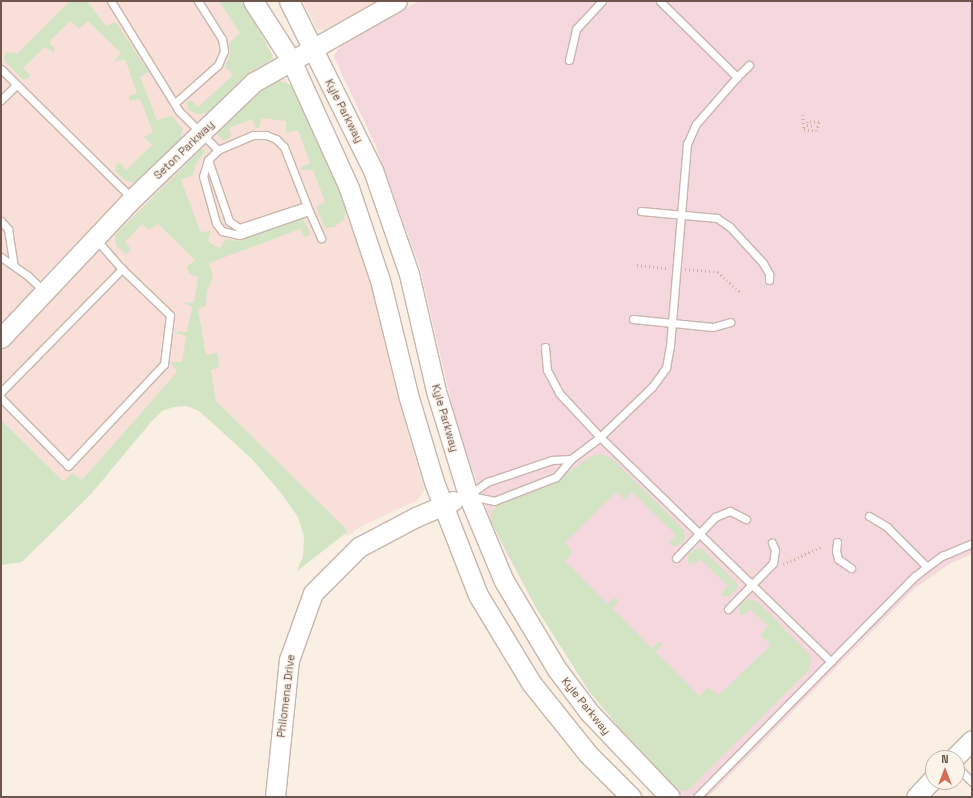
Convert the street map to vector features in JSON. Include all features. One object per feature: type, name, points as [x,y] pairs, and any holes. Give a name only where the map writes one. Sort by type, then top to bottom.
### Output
[{"type":"street","points":[[253,1],[292,60],[321,123],[358,216],[380,280],[409,398],[442,505],[478,595],[532,684],[588,754],[631,797]]},
{"type":"street","name":"Kyle Parkway","points":[[289,1],[373,170],[409,274],[436,391],[468,495],[504,581],[556,668],[589,712],[670,797]]},
{"type":"street","name":"Seton Parkway","points":[[1,338],[132,199],[254,82],[397,1]]},
{"type":"street","name":"Philomena Drive","points":[[275,797],[289,660],[312,593],[359,547],[442,505],[468,495]]},
{"type":"street","points":[[962,750],[972,740]]},
{"type":"street","points":[[916,797],[925,787]]},
{"type":"lane","points":[[111,1],[175,103],[218,150]]},
{"type":"lane","points":[[175,103],[218,65],[224,51],[222,39],[198,1]]},
{"type":"lane","points":[[568,60],[576,29],[602,1]]},
{"type":"lane","points":[[660,1],[737,78]]},
{"type":"lane","points":[[468,495],[494,501],[556,477],[571,459],[600,437],[652,387],[666,368],[672,323],[680,214],[689,134],[703,114],[749,65]]},
{"type":"lane","points":[[1,69],[132,199]]},
{"type":"lane","points":[[1,100],[16,85]]},
{"type":"lane","points":[[307,208],[240,235],[222,231],[216,223],[203,176],[208,160],[218,150],[253,135],[266,135],[276,139],[284,147],[307,208],[321,238]]},
{"type":"lane","points":[[208,160],[228,221],[239,228],[307,208]]},
{"type":"lane","points":[[641,211],[711,216],[724,222],[763,263],[769,274],[769,280]]},
{"type":"lane","points":[[1,221],[8,229],[14,265]]},
{"type":"lane","points":[[1,398],[68,466],[164,364],[170,315],[122,269],[95,238]]},
{"type":"lane","points":[[1,257],[14,265],[44,291]]},
{"type":"lane","points":[[1,392],[122,269]]},
{"type":"lane","points":[[633,320],[713,327],[730,322]]},
{"type":"lane","points":[[545,347],[547,370],[552,383],[600,437],[831,662]]},
{"type":"lane","points":[[468,495],[487,482],[552,460],[571,459]]},
{"type":"lane","points":[[676,558],[714,518],[724,512],[736,512],[746,518]]},
{"type":"lane","points":[[869,516],[877,519],[891,531],[926,566]]},
{"type":"lane","points":[[837,542],[836,551],[838,559],[851,568]]},
{"type":"lane","points":[[728,609],[773,563],[775,550],[772,543]]},
{"type":"lane","points":[[696,797],[926,566],[972,543]]},
{"type":"path","points":[[803,115],[804,129],[816,131],[819,122],[808,122],[807,125],[813,126]]},
{"type":"path","points":[[637,265],[668,268]]},
{"type":"path","points":[[685,270],[718,272],[740,292]]},
{"type":"path","points":[[783,564],[821,547]]},
{"type":"shaded area","points":[[1,1],[243,1],[303,111],[345,204],[377,305],[408,434],[423,483],[424,490],[418,500],[364,525],[347,536],[180,376],[82,482],[70,488],[1,438]]},
{"type":"shaded area","points":[[303,1],[380,1],[324,30],[317,29]]},
{"type":"shaded area","points":[[419,1],[972,1],[972,554],[951,563],[915,588],[708,797],[684,797],[621,730],[589,691],[535,606],[490,519],[455,418],[420,268],[375,144],[334,57],[336,52],[344,43]]},
{"type":"green space","points":[[70,1],[87,1],[106,26],[116,22],[149,72],[140,77],[157,120],[172,116],[183,129],[180,140],[135,183],[126,181],[115,171],[116,165],[120,163],[126,170],[152,145],[144,137],[153,132],[140,99],[129,101],[129,96],[137,93],[125,59],[114,62],[121,53],[88,21],[79,29],[70,21],[49,42],[55,49],[54,53],[45,47],[23,68],[30,75],[28,79],[22,79],[5,61],[4,56],[7,52],[18,53]]},
{"type":"green space","points":[[219,1],[243,1],[273,56],[269,63],[245,76],[207,113],[196,114],[188,109],[187,102],[191,100],[198,107],[232,76],[231,72],[225,67],[230,55],[229,43],[240,33]]},
{"type":"green space","points":[[278,80],[291,85],[346,206],[344,220],[334,227],[325,228],[317,209],[317,206],[325,202],[313,170],[301,170],[301,167],[310,163],[298,130],[286,133],[286,121],[261,118],[259,128],[256,128],[252,119],[229,128],[231,135],[229,139],[223,140],[218,135],[219,130],[255,94]]},
{"type":"green space","points":[[201,149],[205,149],[205,151],[195,166],[193,175],[181,180],[201,233],[211,230],[208,241],[213,245],[220,248],[225,239],[239,241],[302,217],[310,232],[309,236],[304,237],[300,229],[209,263],[213,276],[207,291],[206,306],[198,309],[206,355],[217,353],[218,356],[219,367],[211,370],[216,401],[347,530],[346,533],[297,571],[303,556],[304,536],[298,517],[281,493],[252,459],[199,411],[186,406],[174,407],[162,411],[151,422],[91,494],[22,562],[1,565],[1,420],[63,481],[73,473],[82,480],[177,371],[170,362],[182,362],[186,336],[176,333],[178,331],[187,332],[192,307],[183,303],[194,302],[198,277],[189,274],[187,267],[195,260],[158,224],[149,230],[142,224],[125,242],[131,249],[126,255],[116,245],[115,235]]},
{"type":"green space","points":[[602,454],[614,460],[684,530],[685,539],[678,546],[672,546],[669,543],[676,535],[632,492],[625,500],[617,492],[565,542],[573,552],[565,561],[607,604],[615,598],[619,599],[613,609],[651,648],[659,642],[662,643],[656,652],[699,696],[708,687],[719,695],[771,645],[760,635],[768,626],[750,609],[745,615],[740,614],[740,605],[748,599],[758,602],[807,652],[811,660],[809,670],[687,791],[677,789],[621,730],[589,691],[535,606],[491,521],[491,513],[497,505],[548,486],[592,456]]},
{"type":"green space","points":[[701,548],[736,582],[738,587],[730,596],[722,596],[721,593],[728,586],[700,559],[694,564],[688,563],[688,555],[695,549]]}]
